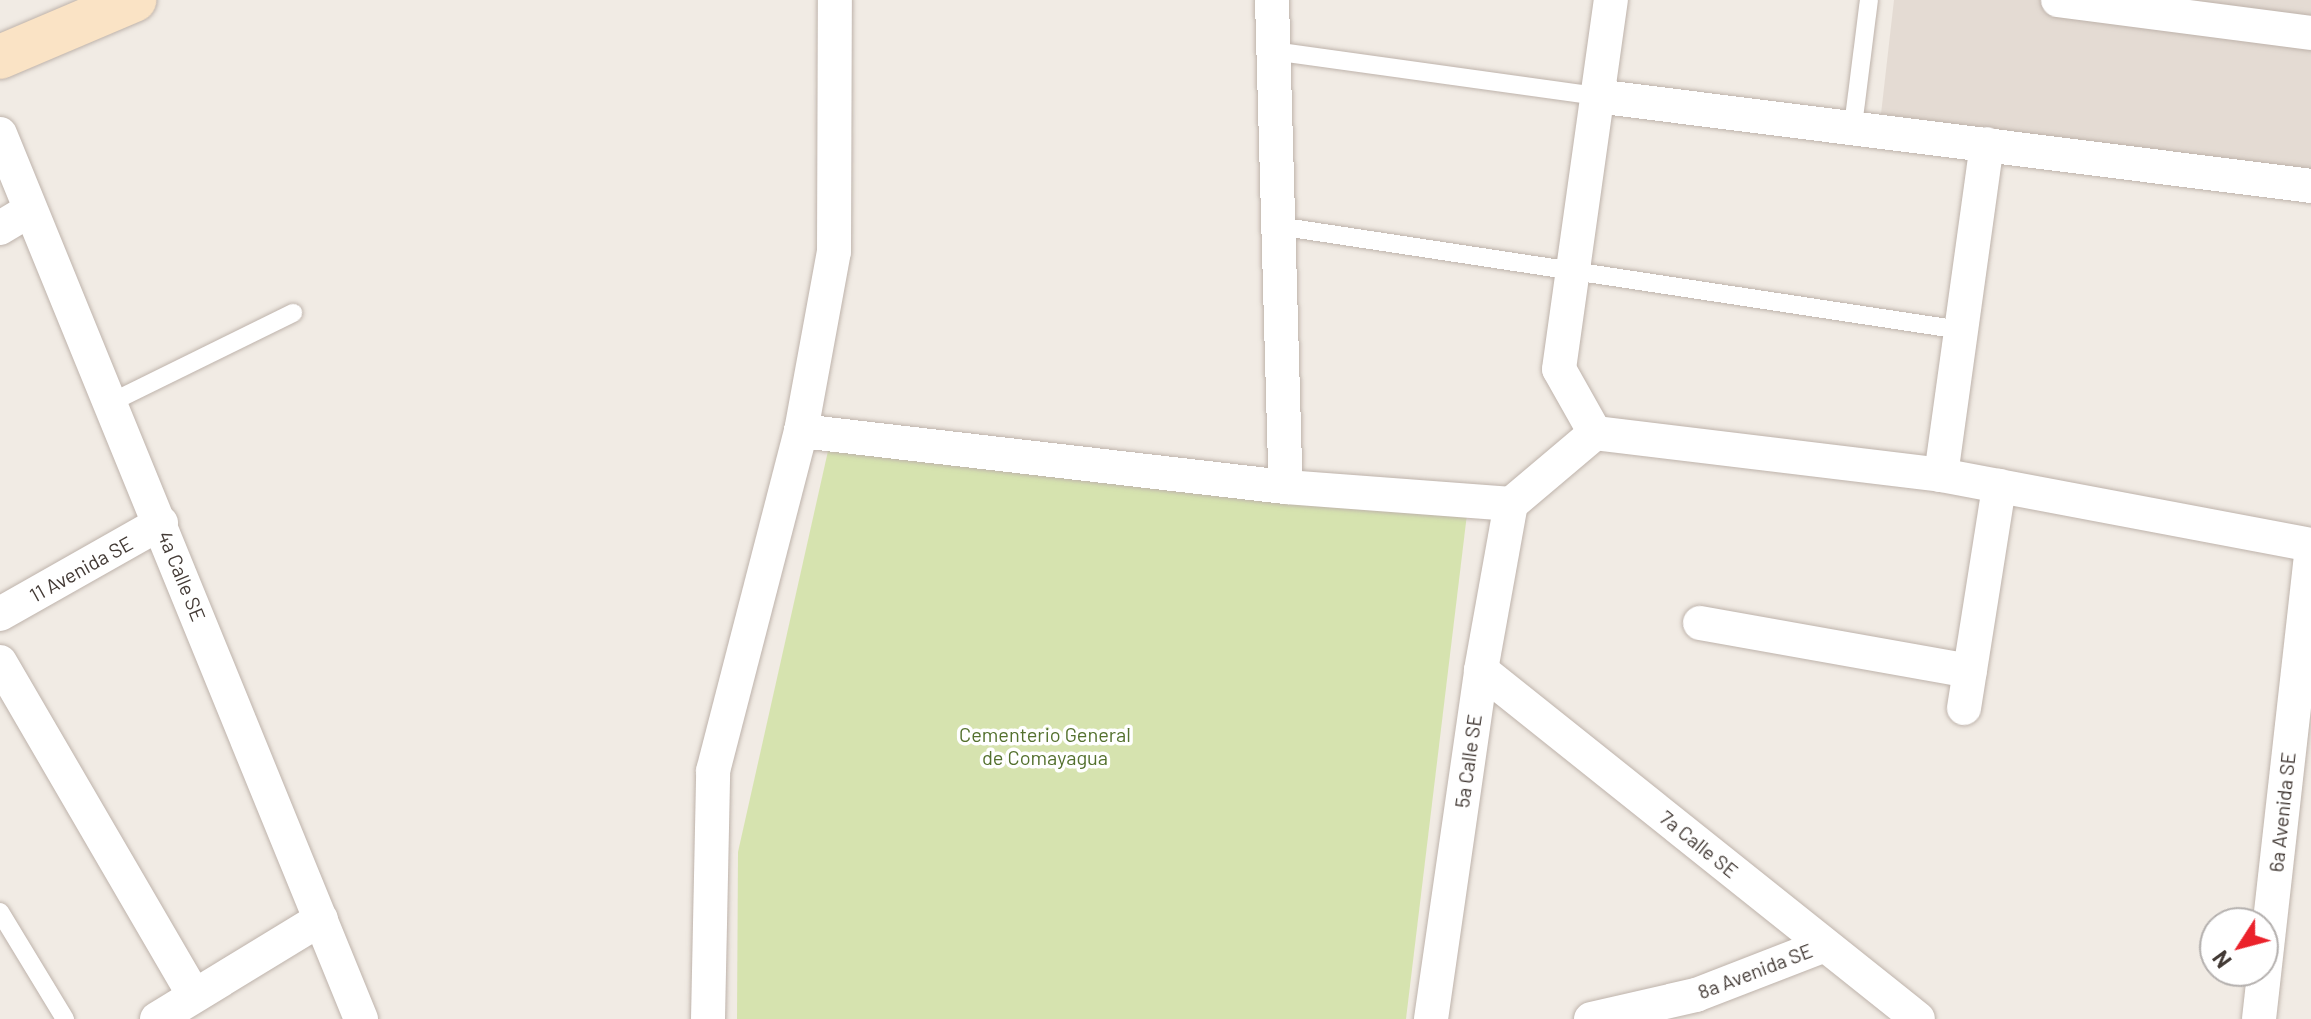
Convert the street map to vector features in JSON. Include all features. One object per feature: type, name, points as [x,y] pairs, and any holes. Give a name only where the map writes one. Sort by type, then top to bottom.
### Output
[{"type":"main road","points":[[0,57],[134,0]]},
{"type":"street","points":[[708,1019],[713,771],[801,431],[834,252],[835,0]]},
{"type":"street","points":[[1272,0],[1286,487]]},
{"type":"street","points":[[1595,433],[1559,369],[1611,0]]},
{"type":"street","points":[[2058,0],[2311,33]]},
{"type":"street","points":[[1596,96],[2311,186]]},
{"type":"street","name":"4a Calle SE","points":[[0,134],[112,402],[361,1019]]},
{"type":"street","points":[[1941,475],[1987,144]]},
{"type":"street","points":[[0,228],[30,210]]},
{"type":"street","points":[[801,431],[1286,487],[1511,504],[1595,433],[1941,475],[2311,545]]},
{"type":"street","points":[[1964,708],[1999,486]]},
{"type":"street","name":"5a Calle SE","points":[[1431,1019],[1481,670],[1511,504]]},
{"type":"street","name":"11 Avenida SE","points":[[0,614],[161,523]]},
{"type":"street","name":"6a Avenida SE","points":[[2259,1019],[2311,557]]},
{"type":"street","points":[[1700,623],[1970,671]]},
{"type":"street","points":[[0,662],[194,995]]},
{"type":"street","name":"7a Calle SE","points":[[1481,670],[1918,1019]]},
{"type":"street","points":[[157,1019],[321,919]]},
{"type":"street","name":"8a Avenida SE","points":[[1591,1019],[1696,995],[1825,945]]},
{"type":"lane","points":[[1853,126],[1869,0]]},
{"type":"lane","points":[[1273,51],[1596,96]]},
{"type":"lane","points":[[1278,226],[1570,274],[1961,330]]},
{"type":"lane","points":[[112,402],[293,313]]},
{"type":"lane","points":[[0,912],[65,1019]]},
{"type":"shaded area","points":[[1894,0],[2311,0],[2311,172],[1881,114]]},
{"type":"green space","name":"Cementerio General de Comayagua","points":[[828,451],[1467,514],[1406,1019],[737,1019],[738,852]]}]
